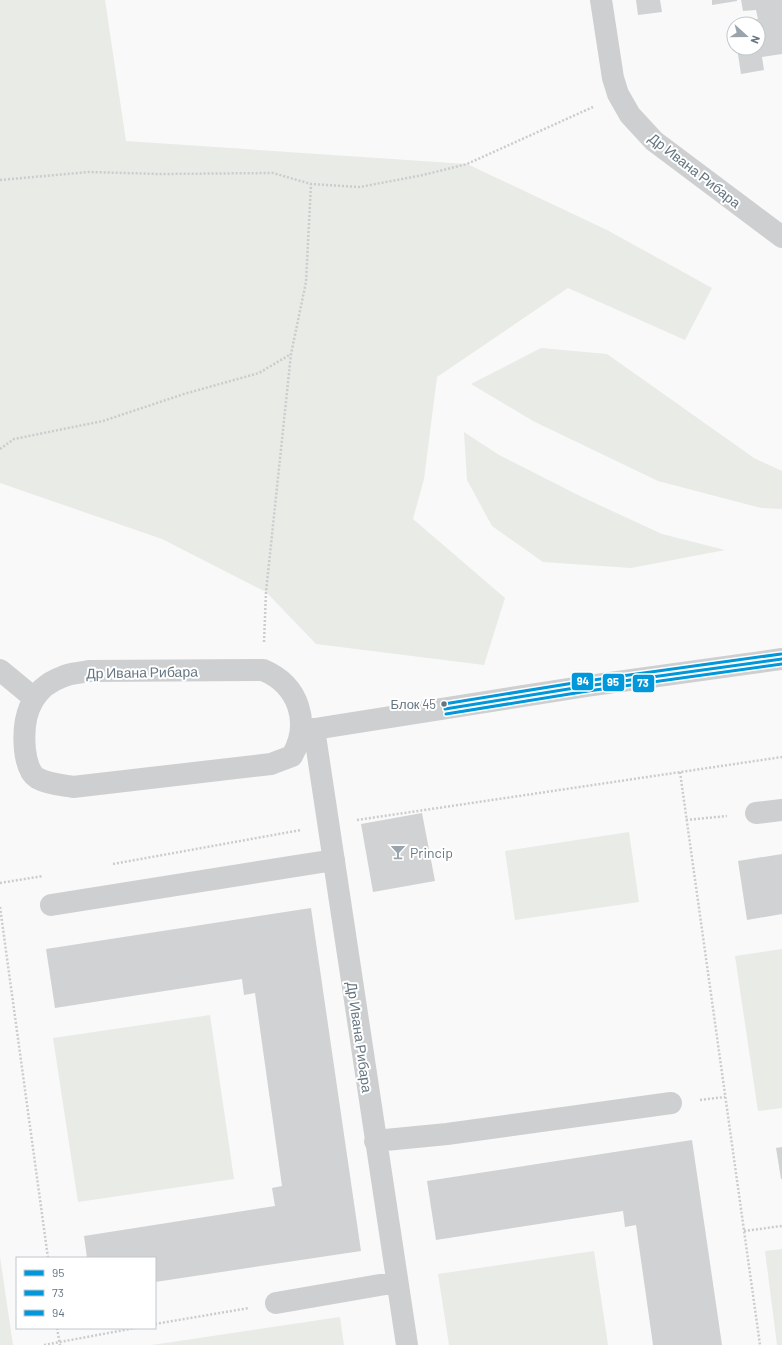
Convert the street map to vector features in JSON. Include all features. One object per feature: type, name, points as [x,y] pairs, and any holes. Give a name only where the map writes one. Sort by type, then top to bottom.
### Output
[{"type":"street","name":"Др Ивана Рибара","points":[[601,0],[609,62],[618,94],[630,115],[654,141],[782,237]]},
{"type":"street","points":[[308,730],[579,687],[782,659]]},
{"type":"street","points":[[0,670],[34,698]]},
{"type":"street","name":"Др Ивана Рибара","points":[[308,730],[292,756],[272,764],[73,788],[36,777],[26,761],[25,719],[34,698],[46,687],[61,677],[89,671],[263,670],[274,675],[285,683],[294,694],[308,730],[328,824],[407,1345]]},
{"type":"street","points":[[756,813],[782,810]]},
{"type":"street","points":[[50,905],[334,860]]},
{"type":"street","points":[[375,1141],[447,1134],[671,1103]]},
{"type":"street","points":[[276,1303],[397,1282]]},
{"type":"path","points":[[0,180],[89,172],[160,174],[272,173],[311,184],[360,187],[423,175],[467,164],[571,118],[618,94]]},
{"type":"path","points":[[263,670],[266,592],[291,354],[306,282],[311,184]]},
{"type":"path","points":[[0,449],[14,439],[103,421],[184,394],[258,373],[291,354]]},
{"type":"path","points":[[107,865],[328,824],[782,757]]},
{"type":"path","points":[[680,772],[760,1345]]},
{"type":"path","points":[[686,820],[756,813]]},
{"type":"path","points":[[0,883],[46,875]]},
{"type":"path","points":[[0,907],[48,1257]]},
{"type":"path","points":[[744,1231],[782,1226]]},
{"type":"path","points":[[156,1324],[276,1303]]},
{"type":"path","points":[[58,1329],[60,1345]]},
{"type":"path","points":[[44,1345],[129,1329]]},
{"type":"shaded area","points":[[0,0],[105,0],[126,141],[467,164],[607,230],[712,288],[685,340],[568,288],[437,377],[424,479],[413,519],[505,598],[484,665],[316,644],[266,592],[162,539],[0,483]]},
{"type":"shaded area","points":[[541,348],[607,354],[754,458],[782,471],[782,509],[761,508],[658,481],[533,421],[471,384]]},
{"type":"shaded area","points":[[464,432],[499,455],[584,498],[662,534],[725,550],[631,568],[543,562],[492,526],[467,480]]},
{"type":"shaded area","points":[[629,832],[639,902],[515,920],[505,851]]},
{"type":"shaded area","points":[[782,949],[782,1108],[758,1111],[735,956]]},
{"type":"shaded area","points":[[210,1015],[234,1179],[78,1202],[53,1038]]},
{"type":"shaded area","points":[[782,1249],[782,1345],[777,1345],[765,1251]]},
{"type":"shaded area","points":[[594,1251],[608,1345],[449,1345],[438,1274]]},
{"type":"shaded area","points":[[0,1257],[13,1345],[0,1345]]},
{"type":"shaded area","points":[[340,1317],[344,1345],[152,1345]]},
{"type":"building","points":[[636,0],[660,0],[662,12],[638,15]]},
{"type":"building","points":[[712,0],[737,0],[737,1],[712,5]]},
{"type":"building","points":[[741,0],[782,0],[782,54],[762,57],[764,70],[741,74],[738,56],[766,56],[766,16],[757,16],[756,10],[743,11]]},
{"type":"building","name":"Princip","points":[[422,813],[435,881],[373,892],[361,824]]},
{"type":"building","points":[[782,854],[782,914],[747,920],[738,861]]},
{"type":"building","points":[[311,908],[361,1251],[156,1282],[156,1257],[87,1257],[84,1236],[275,1206],[272,1188],[282,1186],[255,993],[244,995],[242,979],[55,1008],[46,949]]},
{"type":"building","points":[[692,1140],[722,1345],[653,1345],[636,1225],[625,1227],[623,1211],[436,1240],[427,1181]]},
{"type":"building","points":[[782,1147],[782,1179],[781,1179],[776,1148]]},
{"type":"transit line","name":"94","points":[[444,704],[586,681],[781,654]]},
{"type":"transit line","name":"95","points":[[445,709],[587,686],[782,659]]},
{"type":"transit line","name":"73","points":[[446,714],[588,691],[782,664]]},
{"type":"place","name":"Блок 45","points":[[444,704]]},
{"type":"place","name":"Princip","points":[[398,852]]}]
